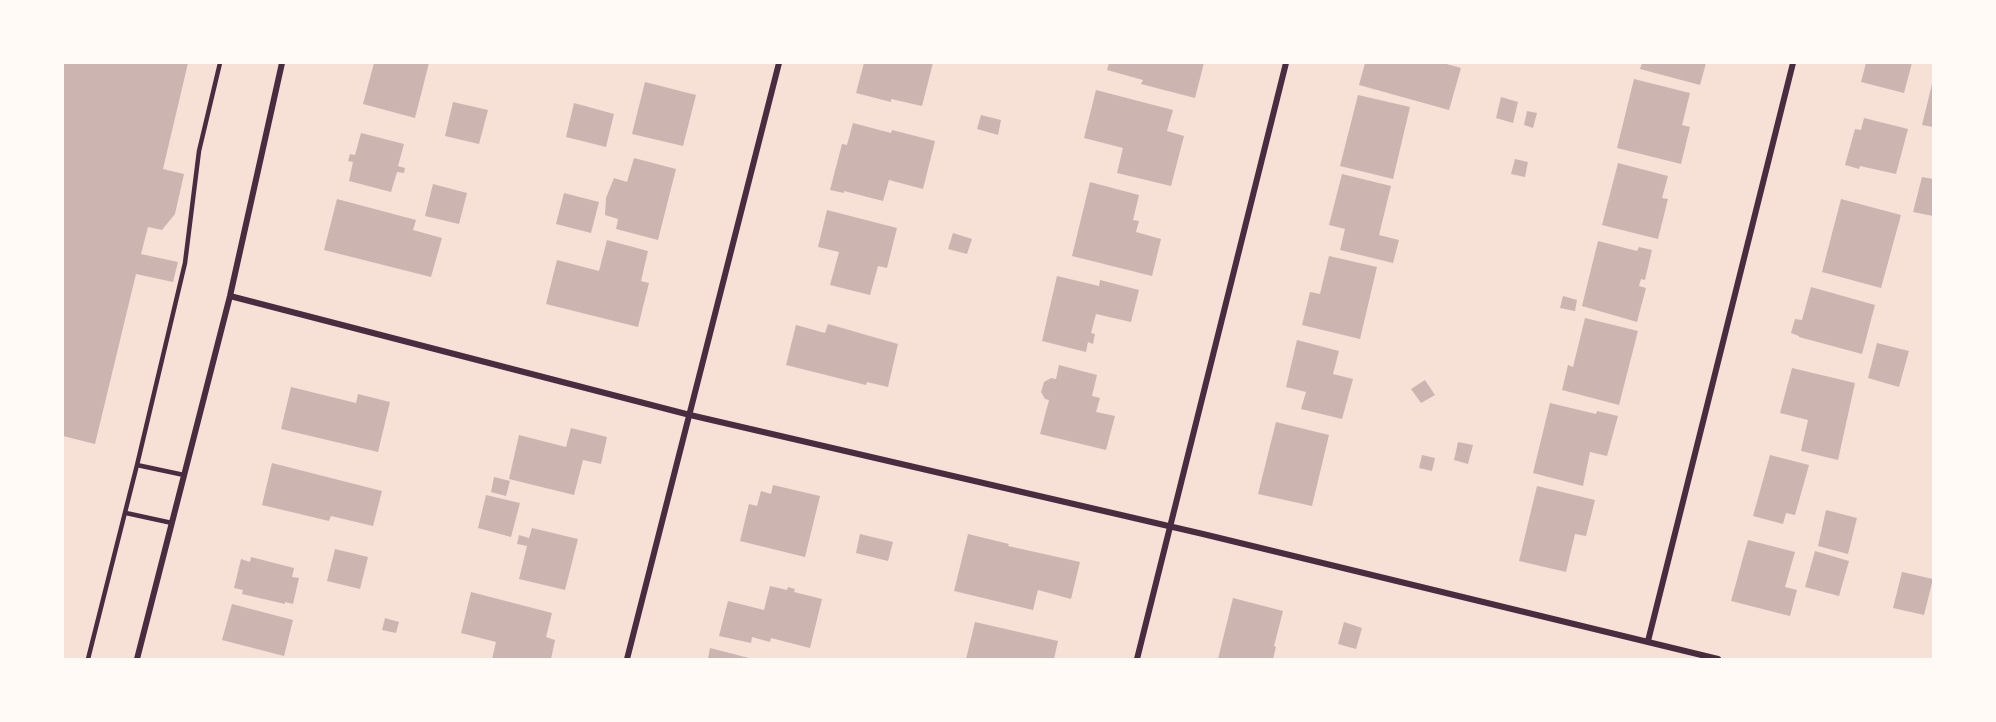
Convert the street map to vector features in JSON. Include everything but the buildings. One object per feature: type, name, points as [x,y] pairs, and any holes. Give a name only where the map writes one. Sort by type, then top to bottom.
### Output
[{"type":"street","points":[[137,659],[230,296],[282,63]]},
{"type":"street","points":[[627,659],[779,63]]},
{"type":"street","points":[[1137,659],[1168,526],[1286,63]]},
{"type":"street","points":[[1648,641],[1793,63]]},
{"type":"street","points":[[230,296],[690,415],[1168,526],[1718,659]]},
{"type":"lane","points":[[88,659],[126,513],[185,263],[199,151],[220,63]]},
{"type":"lane","points":[[137,465],[184,475]]},
{"type":"lane","points":[[126,513],[172,523]]}]
